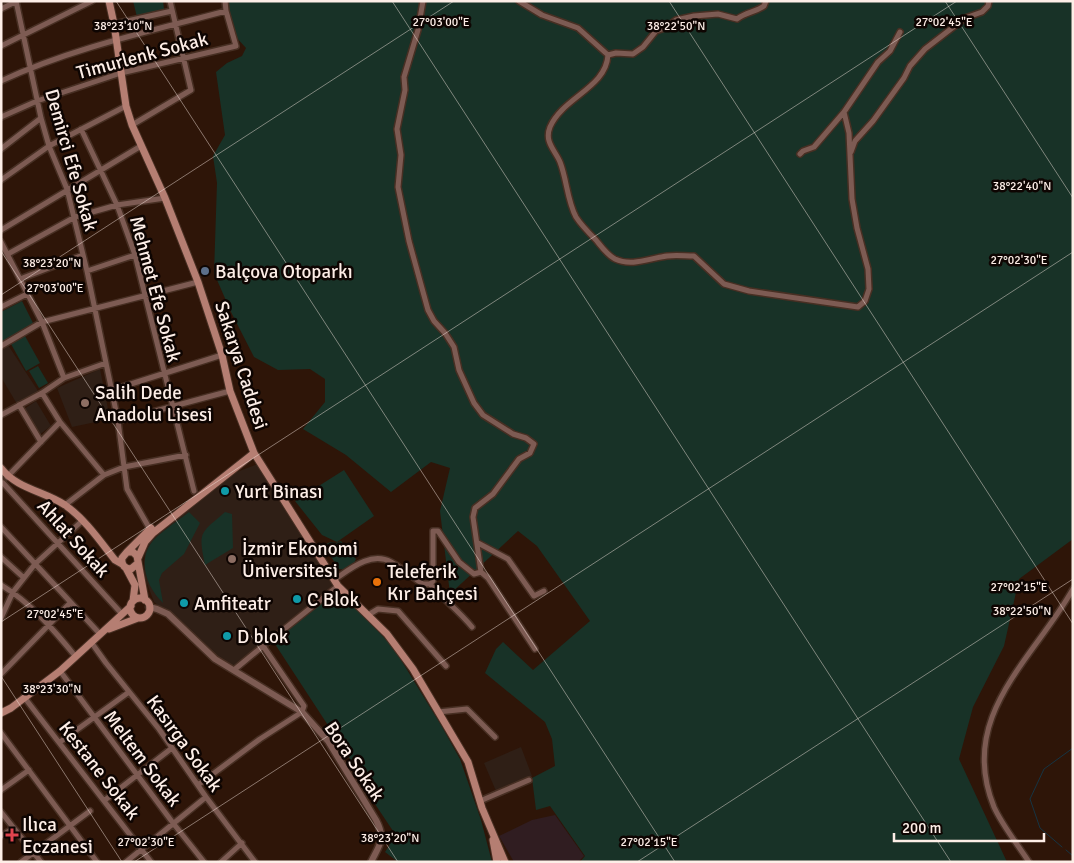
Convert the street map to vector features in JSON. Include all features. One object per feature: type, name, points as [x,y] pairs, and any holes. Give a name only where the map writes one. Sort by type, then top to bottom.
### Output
[{"type":"main road","name":"Sakarya Caddesi","points":[[108,1],[114,24],[126,106],[132,125],[165,198],[198,282],[222,355],[230,391],[254,453],[336,583],[387,634],[413,669],[468,762],[482,808],[505,862]]},
{"type":"main road","points":[[138,618],[133,615],[132,603],[135,585],[124,566],[125,554],[151,531],[254,453]]},
{"type":"main road","points":[[1,468],[4,481],[40,491],[65,505],[83,520],[115,560],[124,566],[132,569],[138,561],[151,531]]},
{"type":"main road","points":[[100,634],[120,624],[146,615],[149,607],[145,600],[138,561],[133,552],[125,554],[109,551]]},
{"type":"main road","points":[[1,713],[60,671],[132,603],[139,599],[145,600]]},
{"type":"main road","name":"Sakarya Caddesi","points":[[492,832],[497,862]]},
{"type":"street","points":[[1,46],[92,1]]},
{"type":"street","points":[[132,125],[191,90],[170,1]]},
{"type":"street","points":[[1,81],[31,67],[226,10],[225,1]]},
{"type":"street","points":[[424,1],[418,30],[404,76],[405,90],[397,129],[401,155],[398,187],[409,241],[428,310],[454,348],[459,370],[474,403],[483,415],[513,434],[526,438],[534,444],[530,453],[519,459],[493,494],[475,508],[472,517],[478,543],[481,572],[488,578],[506,603],[535,649]]},
{"type":"street","points":[[519,1],[542,15],[578,28],[608,55]]},
{"type":"street","points":[[608,55],[616,53],[633,54],[643,47],[656,31],[667,27],[676,20],[718,14],[737,18],[745,13],[758,10],[764,6],[766,1]]},
{"type":"street","points":[[850,154],[855,141],[883,107],[904,78],[910,66],[925,49],[965,18],[982,12],[988,6],[989,1]]},
{"type":"street","points":[[1,9],[16,2]]},
{"type":"street","name":"Demirci Efe Sokak","points":[[16,2],[41,118],[49,146],[67,189],[75,217],[118,421],[127,489],[151,531]]},
{"type":"street","name":"Timurlenk Sokak","points":[[1,117],[37,101],[121,74],[236,46],[226,10]]},
{"type":"street","points":[[114,24],[172,11]]},
{"type":"street","points":[[800,154],[814,147],[844,112],[878,62],[890,51],[900,32]]},
{"type":"street","points":[[608,55],[602,74],[595,83],[573,99],[559,113],[551,126],[548,136],[551,147],[560,161],[577,218],[603,250],[614,259],[631,262],[667,256],[694,256],[724,284],[758,292],[858,307],[865,301],[869,289],[868,269],[856,228],[852,199],[849,133],[844,112]]},
{"type":"street","points":[[1,180],[49,146],[126,106]]},
{"type":"street","points":[[1,149],[41,118]]},
{"type":"street","name":"Mehmet Efe Sokak","points":[[81,129],[118,205],[135,254],[144,297],[194,491]]},
{"type":"street","points":[[1,230],[141,146]]},
{"type":"street","points":[[8,254],[75,217],[118,205],[165,198]]},
{"type":"street","points":[[1,242],[42,322],[64,378]]},
{"type":"street","points":[[20,279],[83,254]]},
{"type":"street","points":[[87,271],[135,254]]},
{"type":"street","points":[[1,346],[42,322],[198,282]]},
{"type":"street","points":[[1,307],[26,294]]},
{"type":"street","points":[[112,390],[222,355]]},
{"type":"street","points":[[1,415],[42,393],[64,378],[106,362]]},
{"type":"street","points":[[118,421],[230,391]]},
{"type":"street","points":[[42,393],[60,422],[104,475]]},
{"type":"street","points":[[18,405],[40,442]]},
{"type":"street","points":[[4,481],[60,422]]},
{"type":"street","points":[[65,505],[104,475],[124,467],[186,455]]},
{"type":"street","name":"Ahlat Sokak","points":[[4,481],[122,614]]},
{"type":"street","points":[[11,491],[18,484]]},
{"type":"street","points":[[1,618],[12,592],[35,564],[83,520]]},
{"type":"street","points":[[1,527],[100,634]]},
{"type":"street","points":[[430,584],[433,582],[433,531],[438,531],[459,562],[474,574],[481,572]]},
{"type":"street","points":[[478,543],[508,559],[534,596],[544,591]]},
{"type":"street","points":[[1,556],[24,578]]},
{"type":"street","points":[[234,670],[356,565],[372,559],[389,561],[423,584],[430,584],[472,627]]},
{"type":"street","points":[[1,584],[49,624],[76,657]]},
{"type":"street","points":[[1029,862],[994,808],[985,772],[985,748],[988,728],[999,699],[1034,645],[1061,610],[1073,589]]},
{"type":"street","points":[[1,674],[70,603]]},
{"type":"street","name":"Bora Sokak","points":[[149,607],[168,614],[215,658],[302,712],[328,741],[381,828],[382,840],[371,862]]},
{"type":"street","points":[[368,615],[378,609],[398,611],[446,666]]},
{"type":"street","name":"Kasırga Sokak","points":[[92,642],[159,729],[206,797],[255,862]]},
{"type":"street","points":[[198,785],[260,739],[302,712],[304,706],[263,646]]},
{"type":"street","name":"Meltem Sokak","points":[[60,671],[204,862]]},
{"type":"street","points":[[60,742],[129,692]]},
{"type":"street","name":"Kestane Sokak","points":[[24,697],[151,862]]},
{"type":"street","points":[[438,712],[467,709],[495,737]]},
{"type":"street","points":[[1,733],[97,862]]},
{"type":"street","points":[[105,800],[172,748]]},
{"type":"street","points":[[1,790],[29,770]]},
{"type":"street","points":[[480,801],[529,780]]},
{"type":"street","points":[[126,862],[206,797]]},
{"type":"street","points":[[1,812],[41,862]]},
{"type":"street","points":[[21,862],[90,812]]},
{"type":"street","points":[[1,836],[14,828]]},
{"type":"street","points":[[221,862],[242,843]]},
{"type":"shaded area","points":[[8,345],[38,391],[17,404],[1,377],[1,351]]},
{"type":"shaded area","name":"Salih Dede Anadolu Lisesi","points":[[100,369],[110,419],[72,427],[57,388]]},
{"type":"shaded area","points":[[36,401],[51,426],[39,435],[24,409]]},
{"type":"shaded area","name":"İzmir Ekonomi Üniversitesi","points":[[261,463],[335,585],[233,667],[216,657],[176,619],[154,602],[144,575],[145,544],[234,473]]},
{"type":"shaded area","points":[[521,747],[532,776],[496,791],[484,763]]},
{"type":"shaded area","points":[[555,815],[584,856],[578,862],[514,862],[499,836],[532,820]]},
{"type":"green space","points":[[133,1],[163,1],[164,9],[137,17]]},
{"type":"green space","points":[[225,1],[1073,1],[1073,539],[1019,579],[1004,646],[973,707],[959,759],[1007,862],[580,862],[585,856],[550,806],[536,810],[532,778],[555,766],[552,739],[545,722],[485,673],[496,649],[503,642],[533,670],[590,621],[537,546],[518,531],[450,594],[440,511],[450,468],[431,462],[391,492],[346,455],[303,429],[325,402],[325,379],[310,369],[278,370],[254,357],[214,273],[217,183],[213,156],[225,135],[216,72],[227,63],[242,56],[246,48],[235,36]]},
{"type":"green space","points":[[22,301],[34,325],[1,342],[1,312]]},
{"type":"green space","points":[[25,336],[40,363],[26,371],[11,344]]},
{"type":"green space","points":[[38,366],[48,383],[39,388],[29,371]]},
{"type":"green space","points":[[344,470],[374,516],[337,542],[322,535],[295,501]]},
{"type":"green space","points":[[189,512],[200,523],[184,554],[162,573],[159,580],[163,603],[152,590],[146,574],[145,557],[155,538]]},
{"type":"green space","points":[[225,512],[232,514],[233,548],[205,565],[202,545],[203,534]]},
{"type":"green space","points":[[341,541],[356,559],[347,569],[339,569],[326,549],[323,549],[328,543]]},
{"type":"green space","points":[[338,589],[393,647],[441,725],[460,759],[481,820],[492,862],[398,862],[385,852],[389,846],[393,831],[363,786],[365,782],[273,641]]},
{"type":"waterway","points":[[1062,847],[1040,828],[1030,799],[1044,769],[1073,748]]},
{"type":"waterway","points":[[1066,850],[1073,856]]},
{"type":"place","name":"Balçova Otoparkı","points":[[205,271]]},
{"type":"place","name":"Salih Dede Anadolu Lisesi","points":[[85,403]]},
{"type":"place","name":"Yurt Binası","points":[[225,491]]},
{"type":"place","name":"İzmir Ekonomi Üniversitesi","points":[[232,559]]},
{"type":"place","name":"Teleferik Kır Bahçesi","points":[[377,582]]},
{"type":"place","name":"C Blok","points":[[297,599]]},
{"type":"place","name":"Amfiteatr","points":[[184,603]]},
{"type":"place","name":"D blok","points":[[227,636]]},
{"type":"place","name":"Ilıca Eczanesi","points":[[12,835]]}]
